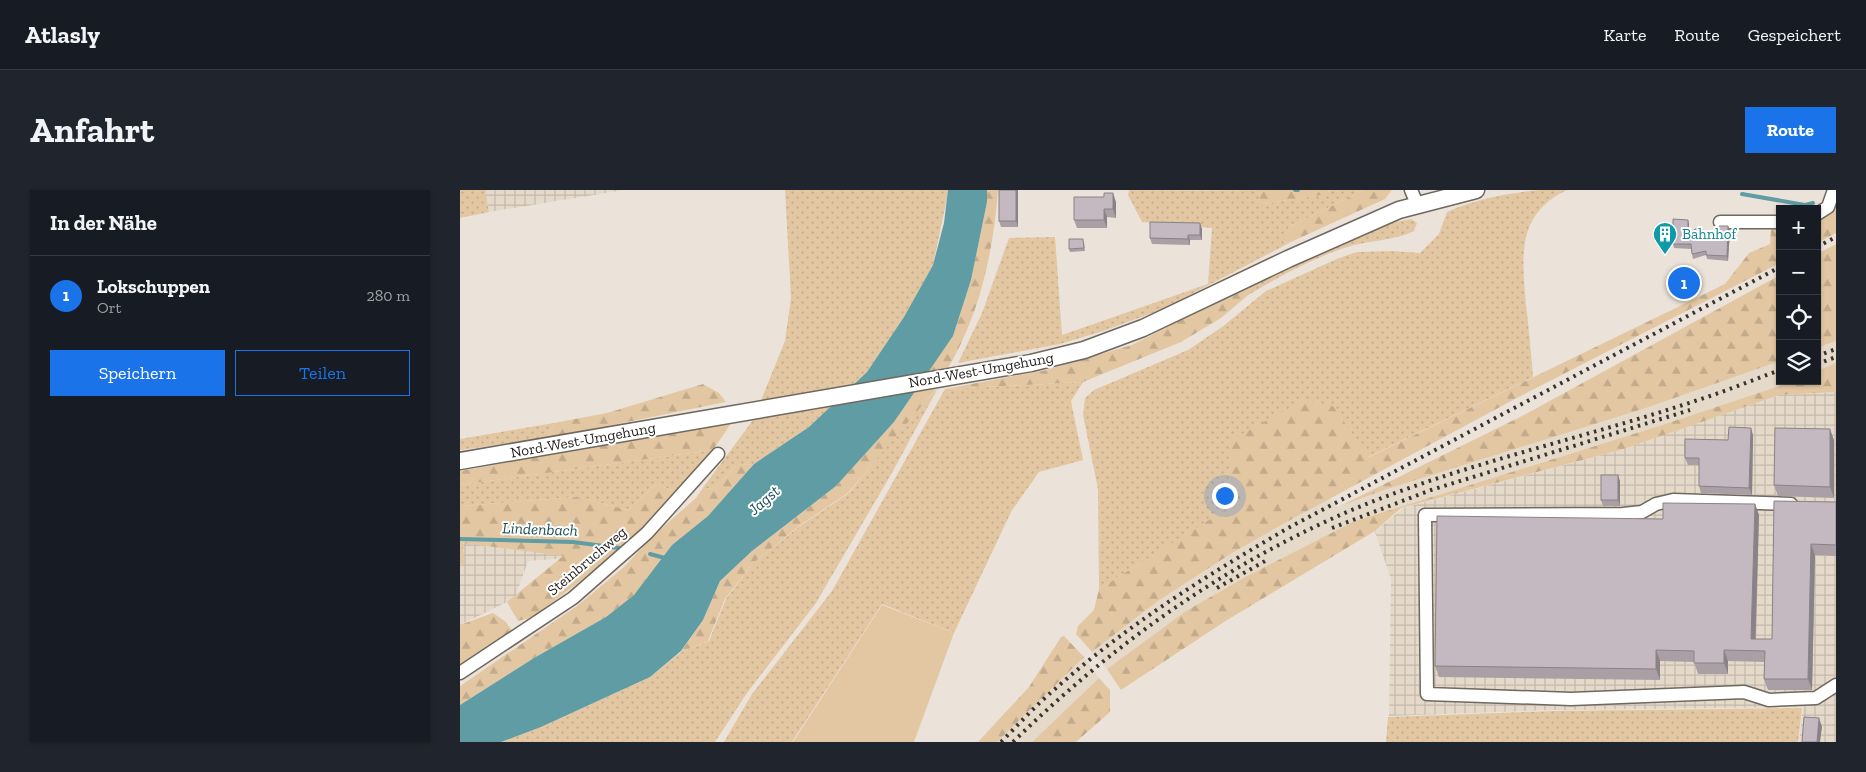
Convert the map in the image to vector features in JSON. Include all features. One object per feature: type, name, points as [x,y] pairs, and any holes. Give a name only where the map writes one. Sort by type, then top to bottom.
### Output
[{"type":"main road","name":"Nord-West-Umgehung","points":[[460,461],[970,374],[1049,359],[1084,350],[1143,328],[1414,197],[1476,190]]},
{"type":"lane","points":[[1821,211],[1828,207],[1834,190]]},
{"type":"lane","points":[[1720,222],[1776,222]]},
{"type":"lane","name":"Steinbruchweg","points":[[460,673],[573,598],[646,532],[718,454]]},
{"type":"lane","points":[[1807,505],[1673,500],[1656,504],[1642,512],[1623,514],[1425,516],[1427,694],[1571,698],[1744,692],[1769,700],[1816,698],[1836,685]]},
{"type":"shaded area","points":[[485,190],[624,190],[489,212]]},
{"type":"shaded area","points":[[1836,341],[1836,363],[1821,369],[1821,347]]},
{"type":"shaded area","points":[[1776,362],[1776,385],[1782,385],[1659,426],[1355,521],[1247,576],[1186,611],[1107,669],[1092,652],[1158,601],[1232,553],[1330,498],[1338,507],[1384,490],[1646,408]]},
{"type":"shaded area","points":[[1836,392],[1836,742],[1799,742],[1803,707],[1555,710],[1389,716],[1391,579],[1375,532],[1403,508],[1624,449],[1779,395]]},
{"type":"shaded area","points":[[460,541],[573,544],[569,558],[528,561],[515,598],[460,625]]},
{"type":"shaded area","points":[[1084,657],[1099,678],[1032,742],[997,742]]},
{"type":"green space","points":[[460,190],[485,190],[489,212],[460,218]]},
{"type":"green space","points":[[785,190],[948,190],[933,265],[904,317],[867,372],[809,427],[754,464],[737,465],[715,488],[702,489],[753,420],[785,341],[791,298]]},
{"type":"green space","points":[[987,190],[998,190],[996,214],[983,283],[976,305],[968,327],[947,370],[926,374],[953,336],[971,280],[987,202]]},
{"type":"green space","points":[[1129,190],[1258,191],[1262,204],[1321,195],[1331,190],[1364,190],[1289,227],[1284,243],[1293,241],[1163,309],[1103,331],[1060,344],[958,363],[982,313],[1009,238],[1055,237],[1062,335],[1208,284],[1212,228],[1142,222],[1128,195]]},
{"type":"green space","points":[[1192,190],[1331,190],[1322,195],[1262,204],[1257,191]]},
{"type":"green space","points":[[1364,190],[1392,190],[1385,199],[1293,241],[1283,243],[1289,227]]},
{"type":"green space","points":[[1539,190],[1567,190],[1550,200],[1539,211],[1531,224],[1526,238],[1524,270],[1533,377],[1368,457],[1333,406],[1229,476],[1234,505],[1099,589],[1098,489],[1083,415],[1085,398],[1094,390],[1188,350],[1222,327],[1266,291],[1339,258],[1357,252],[1393,251],[1420,253],[1439,234],[1447,212],[1492,197]]},
{"type":"green space","points":[[1836,206],[1836,233],[1821,241],[1821,215],[1831,211]]},
{"type":"green space","points":[[1411,219],[1417,223],[1414,231],[1398,237],[1334,251],[1296,268],[1247,296],[1244,288],[1326,247],[1389,223]]},
{"type":"green space","points":[[1776,228],[1776,265],[1513,400],[1232,553],[1158,601],[1092,652],[1076,634],[1078,626],[1094,610],[1099,589],[1233,505],[1229,476],[1231,440],[1304,400],[1333,406],[1369,457],[1725,284],[1749,253],[1770,244],[1771,229]]},
{"type":"green space","points":[[1836,244],[1836,341],[1821,347],[1821,295],[1821,252]]},
{"type":"green space","points":[[1776,277],[1776,362],[1646,408],[1384,490],[1338,507],[1524,415]]},
{"type":"green space","points":[[1244,288],[1247,296],[1221,318],[1181,342],[1083,382],[945,389],[1046,370],[1132,345]]},
{"type":"green space","points":[[1836,363],[1836,392],[1779,395],[1624,449],[1401,508],[1375,531],[1224,622],[1121,690],[1107,669],[1186,611],[1247,576],[1355,521],[1659,426],[1782,385],[1821,385],[1821,369]]},
{"type":"green space","points":[[1083,382],[1071,401],[1083,460],[1039,472],[1011,512],[954,633],[882,604],[792,742],[724,742],[752,694],[832,591],[945,389]]},
{"type":"green space","points":[[703,384],[719,393],[726,402],[548,438],[554,423],[607,413]]},
{"type":"green space","points":[[938,388],[893,471],[816,603],[747,693],[715,742],[501,742],[541,727],[650,677],[681,652],[709,641],[726,599],[752,564],[800,526],[849,493],[901,428]]},
{"type":"green space","points":[[936,389],[848,493],[799,526],[752,564],[725,599],[708,641],[681,652],[703,620],[720,581],[752,551],[836,486],[894,422],[914,392]]},
{"type":"green space","points":[[732,422],[713,450],[460,485],[460,471]]},
{"type":"green space","points":[[554,423],[548,438],[460,450],[460,439]]},
{"type":"green space","points":[[713,450],[681,492],[655,485],[628,510],[577,497],[460,506],[460,485]]},
{"type":"green space","points":[[754,464],[708,516],[672,545],[634,595],[606,617],[534,658],[460,705],[460,686],[577,606],[624,567],[655,534],[696,498],[702,489],[715,488],[737,465]]},
{"type":"green space","points":[[655,485],[681,492],[624,548],[533,617],[518,621],[507,602],[563,556],[463,543],[464,565],[460,565],[460,506],[577,497],[628,510]]},
{"type":"green space","points":[[882,605],[954,633],[914,742],[793,742]]},
{"type":"green space","points":[[493,613],[506,622],[513,632],[460,669],[460,625]]},
{"type":"green space","points":[[1064,636],[1084,657],[997,742],[978,742],[1029,687],[1061,637]]},
{"type":"green space","points":[[1099,678],[1110,690],[1110,712],[1076,742],[1032,742]]},
{"type":"green space","points":[[1802,708],[1798,742],[1386,742],[1388,717],[1555,711]]},
{"type":"water","name":"Jagst","points":[[948,190],[987,190],[987,202],[971,280],[953,336],[894,422],[836,486],[752,551],[720,581],[703,620],[681,651],[650,677],[541,727],[501,742],[460,742],[460,705],[534,658],[606,617],[634,595],[672,545],[708,516],[754,464],[809,427],[867,372],[904,317],[933,265],[944,223]]},
{"type":"building","points":[[999,190],[1016,190],[1016,221],[999,221]]},
{"type":"building","points":[[1104,193],[1113,193],[1113,209],[1104,209],[1104,220],[1074,220],[1074,197],[1104,197]]},
{"type":"building","points":[[1673,219],[1688,220],[1688,234],[1697,228],[1703,238],[1717,238],[1719,226],[1728,226],[1727,256],[1706,255],[1706,251],[1692,254],[1691,244],[1673,244]]},
{"type":"building","points":[[1150,222],[1200,223],[1200,235],[1188,235],[1188,239],[1150,238]]},
{"type":"building","points":[[1069,239],[1083,239],[1084,248],[1069,249]]},
{"type":"building","points":[[1729,427],[1751,428],[1749,488],[1699,486],[1699,458],[1685,458],[1685,439],[1728,440]]},
{"type":"building","points":[[1775,428],[1830,429],[1830,487],[1774,485]]},
{"type":"building","points":[[1601,475],[1618,475],[1618,500],[1601,500]]},
{"type":"building","points":[[1774,501],[1836,502],[1836,545],[1811,544],[1808,679],[1764,679],[1765,651],[1724,650],[1724,663],[1694,663],[1694,651],[1656,650],[1656,669],[1435,666],[1437,516],[1663,519],[1663,503],[1755,504],[1751,639],[1772,639]]},
{"type":"building","points":[[1804,717],[1819,718],[1817,742],[1802,742]]},
{"type":"waterway","points":[[1742,194],[1805,205],[1813,203]]},
{"type":"waterway","name":"Lindenbach","points":[[460,539],[573,542],[619,548]]},
{"type":"waterway","name":"Lindenbach","points":[[650,554],[665,558]]},
{"type":"railway","points":[[1821,245],[1836,237]]},
{"type":"railway","points":[[1001,742],[1048,695],[1110,643],[1198,582],[1290,527],[1776,269]]},
{"type":"railway","points":[[1821,355],[1836,349]]},
{"type":"railway","points":[[1821,363],[1836,357]]},
{"type":"railway","points":[[1013,742],[1089,673],[1170,612],[1255,558],[1300,534],[1347,512],[1433,480],[1654,414],[1719,393],[1776,372]]},
{"type":"railway","points":[[1332,528],[1431,490],[1690,410]]},
{"type":"railway","points":[[1217,588],[1267,560]]},
{"type":"place","name":"Bahnhof","points":[[1665,255]]},
{"type":"place","name":"Lokschuppen","points":[[1684,283]]}]
